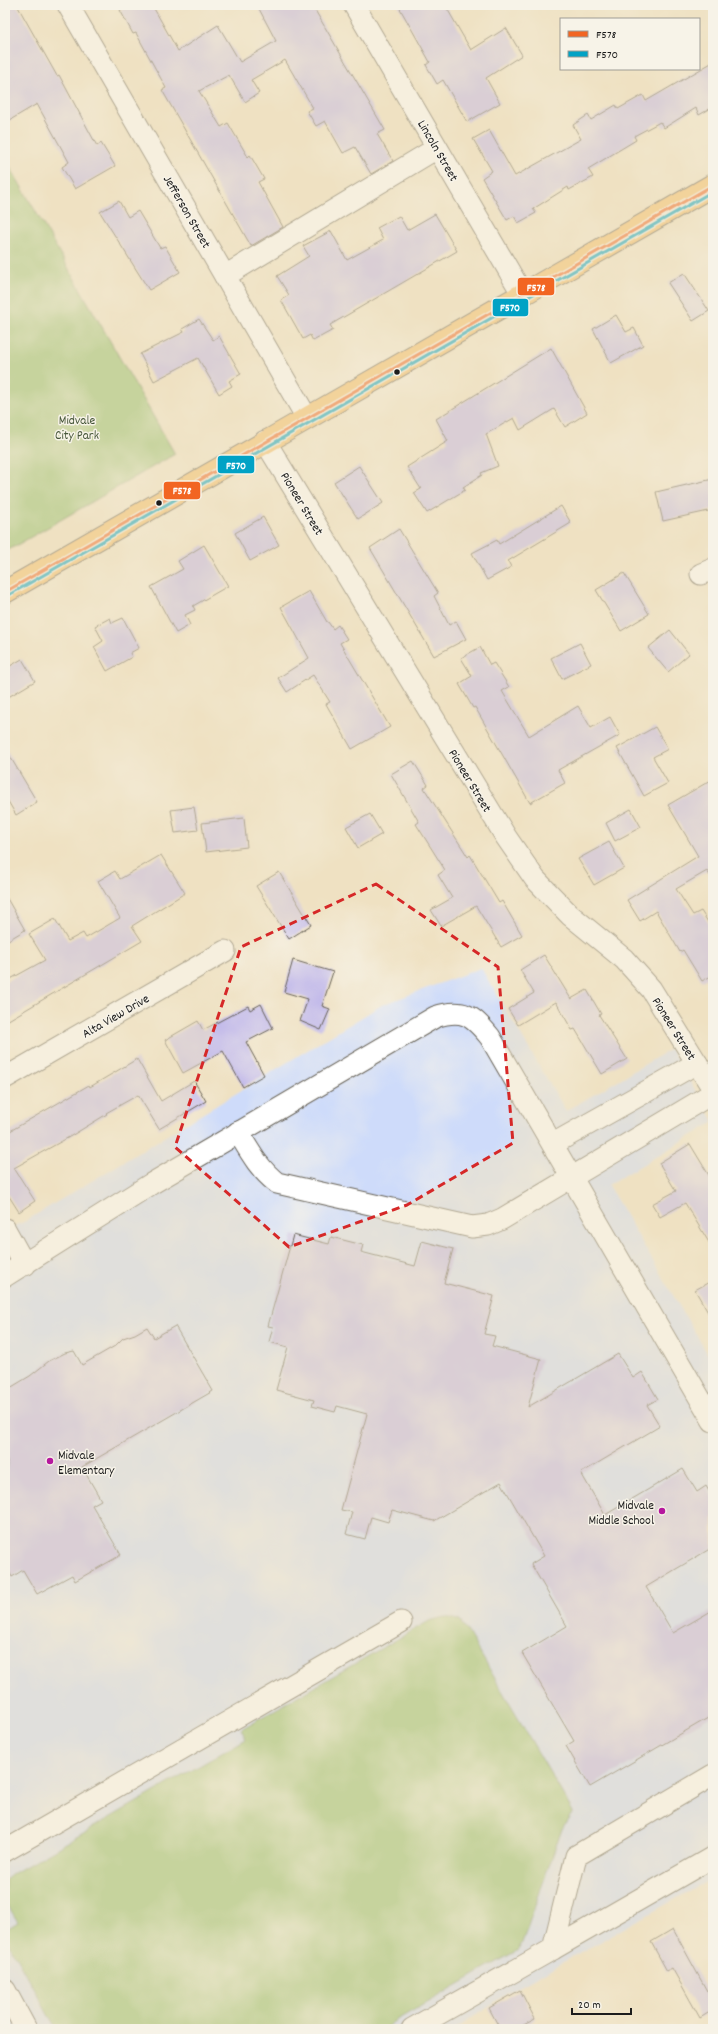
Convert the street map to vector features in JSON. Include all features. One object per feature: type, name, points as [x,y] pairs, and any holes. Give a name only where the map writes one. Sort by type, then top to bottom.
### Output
[{"type":"main road","points":[[5,592],[713,185]]},
{"type":"street","name":"Jefferson Street","points":[[68,5],[307,418]]},
{"type":"street","name":"Lincoln Street","points":[[354,5],[523,295]]},
{"type":"street","points":[[225,276],[437,148]]},
{"type":"street","name":"Pioneer Street","points":[[266,441],[514,849],[535,879],[570,915],[624,959],[651,989],[713,1089]]},
{"type":"street","name":"Alta View Drive","points":[[5,1078],[225,951]]},
{"type":"street","points":[[5,1276],[25,1265],[151,1184],[428,1021],[450,1012],[466,1014],[483,1029],[553,1144],[713,1421]]},
{"type":"street","points":[[553,1144],[697,1063]]},
{"type":"street","points":[[238,1132],[256,1162],[269,1177],[277,1183],[472,1227],[488,1225],[502,1219],[713,1093]]},
{"type":"street","points":[[5,1229],[25,1265]]},
{"type":"street","points":[[5,1851],[401,1622]]},
{"type":"street","points":[[553,1949],[576,1856],[713,1775]]},
{"type":"street","points":[[412,2029],[713,1857]]},
{"type":"street","points":[[5,1990],[26,2029]]},
{"type":"highlighted area","points":[[376,884],[498,967],[513,1143],[407,1205],[289,1247],[175,1147],[241,947]]},
{"type":"shaded area","points":[[481,968],[566,1111],[671,1049],[713,1120],[713,1123],[608,1185],[713,1363],[713,1878],[503,1996],[456,2029],[5,2029],[5,1230],[24,1222],[382,1005]]},
{"type":"green space","name":"Midvale City Park","points":[[5,158],[175,454],[5,552]]},
{"type":"green space","points":[[445,1617],[459,1620],[466,1629],[573,1812],[562,1829],[522,1943],[518,1950],[381,2029],[56,2029],[5,1937],[5,1930],[18,1922],[5,1901],[5,1880],[14,1873],[246,1739],[241,1729],[429,1621]]},
{"type":"building","points":[[5,5],[17,5],[57,76],[59,75],[97,146],[101,143],[115,166],[75,189],[62,167],[69,162],[37,104],[5,123]]},
{"type":"building","points":[[129,5],[152,5],[178,51],[218,25],[240,62],[276,41],[257,5],[312,5],[385,130],[377,134],[393,161],[371,174],[355,147],[343,153],[325,121],[316,126],[307,111],[313,108],[285,60],[251,80],[259,93],[245,102],[229,75],[199,91],[221,127],[228,123],[248,157],[250,155],[264,179],[258,182],[283,227],[251,246],[162,90],[166,88],[136,33],[133,34],[120,10]]},
{"type":"building","points":[[398,5],[445,5],[471,50],[506,28],[522,55],[486,78],[500,103],[467,122],[443,80],[437,84],[426,65],[430,62]]},
{"type":"building","points":[[713,62],[713,107],[699,115],[696,108],[664,128],[660,122],[634,136],[636,140],[588,169],[593,177],[569,190],[568,187],[533,209],[536,213],[518,223],[514,216],[507,220],[482,178],[492,171],[473,139],[489,130],[515,176],[581,139],[573,125],[588,115],[591,120],[616,105],[618,109],[643,95],[646,101]]},
{"type":"building","points":[[119,201],[128,217],[138,211],[160,248],[165,246],[180,272],[149,290],[100,212]]},
{"type":"building","points":[[435,214],[457,251],[330,325],[333,330],[313,341],[310,335],[303,339],[281,300],[289,295],[277,276],[309,256],[303,246],[331,231],[347,260],[383,240],[377,228],[399,216],[407,230]]},
{"type":"building","points":[[684,273],[709,311],[693,321],[668,283]]},
{"type":"building","points":[[616,315],[626,332],[634,328],[643,345],[611,363],[593,329]]},
{"type":"building","points":[[199,319],[213,340],[219,336],[241,374],[229,381],[232,386],[219,394],[198,358],[154,381],[140,354],[184,332],[182,329]]},
{"type":"building","points":[[551,348],[587,413],[565,427],[554,409],[520,430],[514,418],[486,434],[498,466],[481,473],[482,475],[463,487],[465,490],[427,513],[414,493],[421,489],[407,467],[448,441],[436,419]]},
{"type":"building","points":[[359,466],[383,503],[358,519],[334,482]]},
{"type":"building","points":[[713,479],[713,510],[663,521],[656,492]]},
{"type":"building","points":[[561,506],[571,523],[508,561],[511,567],[487,580],[472,553],[497,540],[499,544]]},
{"type":"building","points":[[263,517],[279,545],[250,561],[235,533]]},
{"type":"building","points":[[399,529],[438,593],[434,596],[449,625],[456,621],[466,639],[434,656],[370,548]]},
{"type":"building","points":[[204,545],[228,586],[193,606],[195,610],[185,615],[190,625],[176,633],[151,587],[183,569],[178,561]]},
{"type":"building","points":[[624,573],[649,614],[621,631],[596,590]]},
{"type":"building","points":[[309,591],[327,622],[333,629],[338,625],[347,639],[340,643],[390,727],[352,749],[326,704],[330,702],[313,675],[287,692],[278,678],[309,658],[281,607]]},
{"type":"building","points":[[110,618],[112,623],[123,618],[139,648],[130,653],[132,657],[107,671],[94,647],[103,641],[95,626]]},
{"type":"building","points":[[670,630],[689,654],[668,672],[648,648]]},
{"type":"building","points":[[580,643],[591,664],[562,679],[551,658]]},
{"type":"building","points":[[480,647],[490,665],[494,663],[509,687],[502,691],[529,736],[578,706],[591,728],[610,717],[620,735],[558,770],[565,783],[530,803],[475,707],[473,708],[459,684],[472,676],[461,658]]},
{"type":"building","points":[[22,659],[35,681],[5,699],[5,669]]},
{"type":"building","points":[[655,727],[668,749],[653,757],[668,783],[644,796],[617,748]]},
{"type":"building","points":[[5,748],[37,802],[16,815],[5,796]]},
{"type":"building","points":[[413,761],[428,785],[424,788],[468,857],[470,855],[499,903],[502,901],[522,935],[501,947],[476,906],[441,926],[431,910],[452,898],[438,875],[445,870],[416,824],[419,822],[391,774]]},
{"type":"building","points":[[713,779],[713,880],[707,871],[676,889],[693,915],[701,911],[713,930],[713,975],[702,981],[683,950],[680,952],[656,911],[640,921],[627,900],[698,856],[668,805]]},
{"type":"building","points":[[194,807],[198,830],[175,833],[171,810]]},
{"type":"building","points":[[631,809],[641,827],[615,841],[606,823]]},
{"type":"building","points":[[370,814],[382,834],[358,848],[346,827]]},
{"type":"building","points":[[244,818],[247,847],[206,852],[202,823]]},
{"type":"building","points":[[609,842],[624,868],[594,885],[578,859]]},
{"type":"building","points":[[161,855],[185,893],[132,926],[142,941],[5,1022],[5,982],[45,960],[29,934],[55,919],[68,941],[83,933],[86,938],[120,918],[98,881],[115,871],[120,879]]},
{"type":"building","points":[[279,872],[311,925],[289,939],[256,886]]},
{"type":"building","points":[[5,895],[25,930],[5,942]]},
{"type":"building","points":[[544,955],[571,999],[587,990],[601,1014],[599,1015],[627,1059],[602,1074],[575,1029],[572,1030],[556,1002],[518,1025],[508,1009],[534,993],[520,970]]},
{"type":"building","points":[[293,960],[333,972],[322,1006],[330,1009],[321,1030],[300,1021],[308,999],[284,992]]},
{"type":"building","points":[[261,1004],[273,1028],[246,1042],[264,1075],[243,1087],[223,1051],[183,1073],[165,1040],[198,1021],[203,1030],[248,1006],[250,1010]]},
{"type":"building","points":[[137,1059],[161,1101],[194,1081],[206,1101],[159,1129],[138,1095],[106,1113],[107,1114],[71,1136],[14,1168],[35,1201],[19,1212],[5,1190],[5,1134]]},
{"type":"building","points":[[690,1144],[713,1182],[713,1249],[685,1203],[660,1217],[652,1204],[676,1191],[659,1163]]},
{"type":"building","name":"Midvale Middle School","points":[[293,1235],[329,1244],[331,1237],[363,1245],[361,1252],[415,1266],[422,1241],[453,1249],[444,1283],[494,1296],[484,1334],[495,1336],[492,1346],[541,1359],[528,1407],[618,1354],[633,1378],[642,1372],[658,1399],[647,1405],[660,1426],[581,1473],[605,1515],[683,1469],[697,1492],[706,1486],[713,1498],[713,1547],[646,1587],[673,1633],[713,1610],[713,1715],[590,1787],[566,1746],[574,1741],[522,1653],[567,1626],[531,1564],[544,1556],[501,1482],[434,1521],[392,1510],[388,1522],[371,1517],[365,1539],[346,1534],[352,1512],[341,1510],[367,1414],[337,1406],[335,1412],[312,1406],[314,1400],[276,1390],[288,1347],[269,1342],[273,1327],[268,1326]]},
{"type":"building","points":[[713,1280],[713,1321],[695,1290]]},
{"type":"building","name":"Midvale Elementary","points":[[175,1326],[213,1391],[82,1467],[101,1500],[92,1505],[121,1555],[75,1581],[72,1575],[37,1594],[23,1570],[12,1577],[5,1564],[5,1485],[8,1466],[5,1452],[5,1391],[30,1376],[49,1361],[65,1353],[74,1351],[82,1365],[115,1346],[123,1338],[135,1334],[147,1327],[154,1338]]},
{"type":"building","points":[[673,1929],[707,1991],[713,1988],[713,2010],[700,2018],[672,1968],[667,1971],[651,1942]]},
{"type":"building","points":[[520,1990],[535,2019],[516,2029],[500,2029],[489,2008]]},
{"type":"transit line","name":"F578","points":[[5,592],[713,185]]},
{"type":"transit line","name":"F570","points":[[7,596],[713,191]]},
{"type":"place","name":"Midvale Elementary","points":[[50,1461]]},
{"type":"place","name":"Midvale Middle School","points":[[662,1511]]}]
